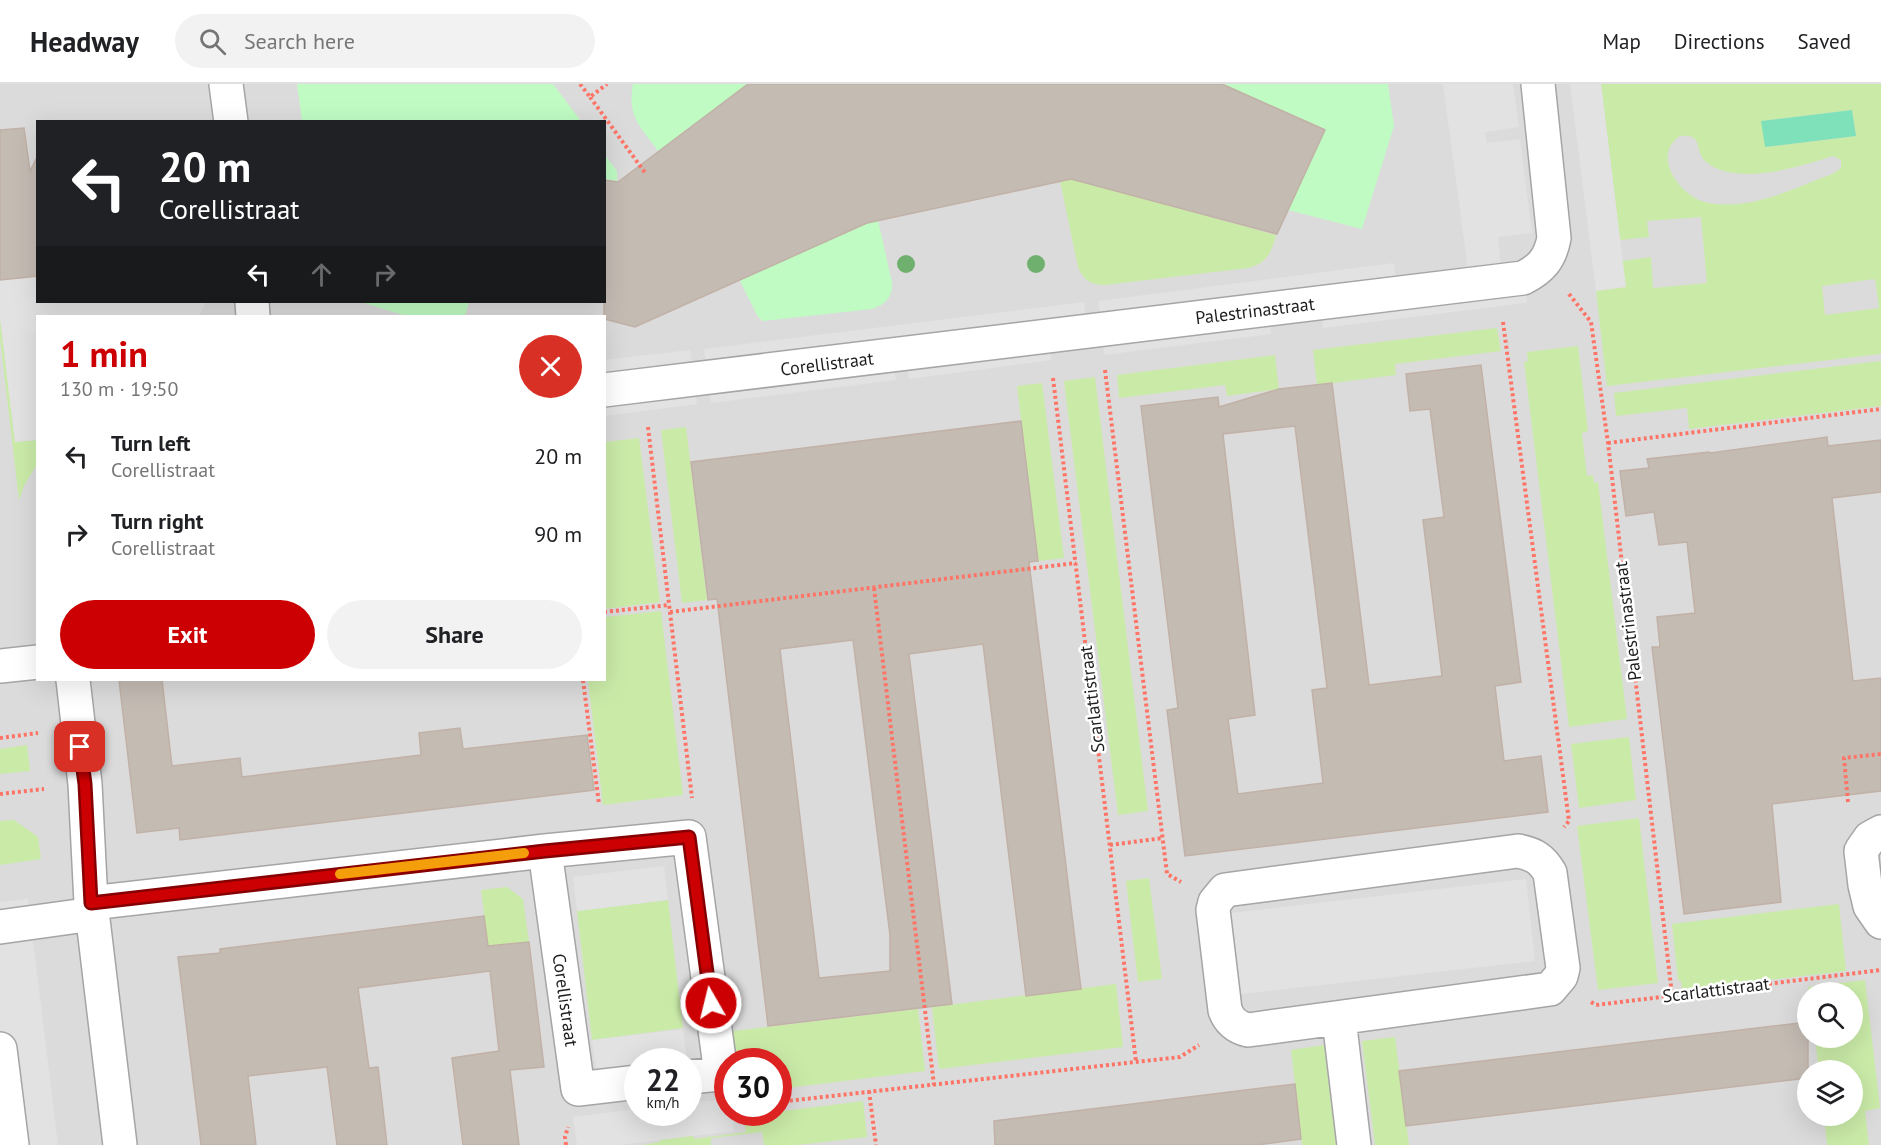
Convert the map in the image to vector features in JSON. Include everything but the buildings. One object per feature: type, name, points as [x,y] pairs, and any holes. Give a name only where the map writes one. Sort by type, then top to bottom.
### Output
[{"type":"street","points":[[226,84],[231,120]]},
{"type":"street","points":[[1538,84],[1554,238],[1551,251],[1544,263]]},
{"type":"street","name":"Palestrinastraat","points":[[1048,337],[1498,282],[1523,278],[1535,272],[1544,263]]},
{"type":"street","name":"Corellistraat","points":[[606,390],[1048,337]]},
{"type":"street","points":[[0,666],[36,662]]},
{"type":"street","points":[[73,681],[85,784],[92,909],[120,1145]]},
{"type":"street","points":[[1875,835],[1861,851],[1870,906],[1881,922]]},
{"type":"street","points":[[0,927],[92,909],[545,851],[689,837],[721,1074],[702,1076]]},
{"type":"street","name":"Corellistraat","points":[[545,851],[578,1089],[624,1084]]},
{"type":"street","points":[[1518,851],[1538,857],[1545,864],[1552,883],[1563,968],[1556,983],[1550,989],[1248,1030],[1233,1023],[1225,1010],[1213,910],[1215,902],[1225,890],[1518,851]]},
{"type":"street","points":[[1339,1019],[1354,1145]]},
{"type":"street","points":[[0,1049],[12,1145]]},
{"type":"path","points":[[580,84],[646,174]]},
{"type":"path","points":[[590,97],[607,84]]},
{"type":"path","name":"Palestrinastraat","points":[[1544,263],[1591,322],[1608,443],[1672,995]]},
{"type":"path","points":[[1498,282],[1569,821],[1538,857]]},
{"type":"path","points":[[1100,331],[1167,874],[1215,902]]},
{"type":"path","name":"Scarlattistraat","points":[[1048,337],[1136,1062]]},
{"type":"path","points":[[643,387],[694,812],[689,837]]},
{"type":"path","points":[[1608,443],[1881,409]]},
{"type":"path","points":[[670,612],[1076,563]]},
{"type":"path","points":[[874,588],[934,1085]]},
{"type":"path","points":[[606,612],[669,605]]},
{"type":"path","points":[[583,681],[604,845]]},
{"type":"path","points":[[1875,835],[1850,812],[1844,758],[1881,754]]},
{"type":"path","points":[[1110,845],[1163,838]]},
{"type":"path","name":"Scarlattistraat","points":[[1556,983],[1596,1005],[1881,970]]},
{"type":"path","points":[[792,1100],[1180,1057],[1233,1023]]},
{"type":"path","points":[[869,1092],[876,1145]]},
{"type":"shaded area","points":[[0,84],[1881,84],[1881,1145],[0,1145]]},
{"type":"shaded area","points":[[1443,84],[1513,84],[1519,127],[1485,132],[1487,143],[1520,139],[1532,233],[1498,237],[1501,265],[1468,270]]},
{"type":"shaded area","points":[[1570,84],[1601,84],[1626,287],[1596,291]]},
{"type":"shaded area","points":[[1394,263],[1396,277],[1100,314],[1098,301]]},
{"type":"shaded area","points":[[36,276],[36,303],[206,303],[200,315],[36,315],[36,440],[15,442],[0,317],[0,280]]},
{"type":"shaded area","points":[[1526,289],[1527,303],[1323,328],[1322,314]]},
{"type":"shaded area","points":[[1084,302],[1086,316],[706,363],[704,349]]},
{"type":"shaded area","points":[[1270,321],[1271,334],[1104,355],[1103,341]]},
{"type":"shaded area","points":[[1049,346],[1051,360],[909,379],[907,365]]},
{"type":"shaded area","points":[[690,350],[692,364],[606,375],[606,360]]},
{"type":"shaded area","points":[[893,366],[896,380],[711,403],[709,389]]},
{"type":"shaded area","points":[[695,391],[697,404],[606,416],[606,402]]},
{"type":"shaded area","points":[[664,866],[668,900],[577,911],[573,877]]},
{"type":"shaded area","points":[[1526,879],[1535,961],[1232,995],[1223,914]]},
{"type":"shaded area","points":[[28,899],[58,1145],[0,1145],[0,902]]},
{"type":"shaded area","points":[[683,1029],[685,1048],[624,1048],[624,1071],[597,1074],[592,1040]]},
{"type":"shaded area","points":[[714,1100],[714,1126],[733,1126],[734,1131],[619,1145],[577,1145],[573,1117],[624,1111],[624,1126],[702,1126],[702,1102]]},
{"type":"green space","points":[[297,84],[553,84],[580,120],[302,120]]},
{"type":"green space","points":[[633,84],[748,84],[658,151],[636,120],[632,105]]},
{"type":"green space","points":[[1222,84],[1388,84],[1394,126],[1362,229],[1288,210],[1325,129]]},
{"type":"green space","points":[[1601,84],[1881,84],[1881,354],[1607,386],[1596,291],[1625,287],[1622,261],[1651,257],[1653,288],[1707,283],[1701,217],[1647,221],[1649,237],[1620,240]],"holes":[[[1852,110],[1856,136],[1765,147],[1762,121]],[[1680,136],[1692,137],[1697,142],[1703,159],[1710,165],[1731,173],[1776,171],[1833,156],[1841,160],[1841,168],[1829,175],[1762,200],[1719,204],[1695,198],[1678,183],[1668,163],[1668,153],[1672,144]],[[1875,279],[1879,308],[1825,315],[1822,286]]]},
{"type":"green space","points":[[1852,110],[1856,136],[1765,147],[1761,121]]},
{"type":"green space","points":[[606,157],[617,171],[617,181],[606,179]]},
{"type":"green space","points":[[1072,179],[1276,235],[1270,252],[1264,260],[1248,268],[1105,285],[1096,284],[1088,281],[1078,267],[1060,181]]},
{"type":"green space","points":[[878,220],[892,283],[890,296],[884,303],[872,309],[763,321],[758,317],[739,279]]},
{"type":"green space","points":[[364,303],[469,303],[465,315],[403,315]]},
{"type":"green space","points":[[0,319],[15,442],[36,440],[36,466],[19,500],[0,338]]},
{"type":"green space","points":[[1497,328],[1501,351],[1395,364],[1396,375],[1317,385],[1313,350]]},
{"type":"green space","points":[[1578,346],[1588,431],[1582,433],[1587,476],[1593,475],[1594,483],[1598,482],[1627,719],[1569,727],[1524,362],[1528,361],[1527,352]]},
{"type":"green space","points":[[1275,355],[1279,389],[1227,396],[1225,385],[1119,398],[1117,375]]},
{"type":"green space","points":[[1881,361],[1881,406],[1689,429],[1687,408],[1616,416],[1614,393]]},
{"type":"green space","points":[[1095,377],[1148,811],[1118,815],[1064,381]]},
{"type":"green space","points":[[1042,383],[1064,558],[1038,561],[1017,386]]},
{"type":"green space","points":[[686,427],[707,600],[682,603],[661,430]]},
{"type":"green space","points":[[639,438],[660,602],[606,609],[606,442]]},
{"type":"green space","points":[[661,611],[683,795],[603,805],[588,681],[606,681],[606,617]]},
{"type":"green space","points":[[1629,737],[1636,800],[1579,808],[1571,744]]},
{"type":"green space","points":[[27,745],[30,771],[0,774],[0,749]]},
{"type":"green space","points":[[1639,818],[1658,983],[1598,990],[1577,826]]},
{"type":"green space","points":[[14,820],[38,837],[41,859],[0,865],[0,821]]},
{"type":"green space","points":[[1149,878],[1162,979],[1138,982],[1126,881]]},
{"type":"green space","points":[[507,887],[523,899],[529,942],[488,946],[481,890]]},
{"type":"green space","points":[[668,900],[683,1028],[592,1040],[577,911]]},
{"type":"green space","points":[[1839,904],[1846,971],[1682,990],[1681,981],[1678,980],[1672,924]]},
{"type":"green space","points":[[1865,980],[1880,1108],[1865,1111],[1869,1145],[1827,1145],[1825,1126],[1863,1126],[1863,1060],[1818,1060],[1816,1048],[1863,1048],[1863,982],[1849,982]]},
{"type":"green space","points":[[1116,984],[1123,1047],[939,1069],[932,1007]]},
{"type":"green space","points":[[918,1009],[925,1071],[792,1087],[792,1048],[735,1048],[733,1031]]},
{"type":"green space","points":[[1395,1037],[1409,1145],[1375,1145],[1362,1041]]},
{"type":"green space","points":[[1324,1045],[1336,1145],[1302,1145],[1291,1050]]},
{"type":"green space","points":[[863,1101],[867,1137],[797,1145],[764,1145],[762,1132],[711,1138],[711,1145],[642,1145],[660,1142],[658,1126],[692,1126],[694,1139],[746,1132],[745,1126],[792,1126],[792,1110]]},
{"type":"slow traffic","points":[[340,874],[524,853]]},
{"type":"route","points":[[80,747],[85,784],[91,903],[545,851],[689,837],[711,1003]]}]
